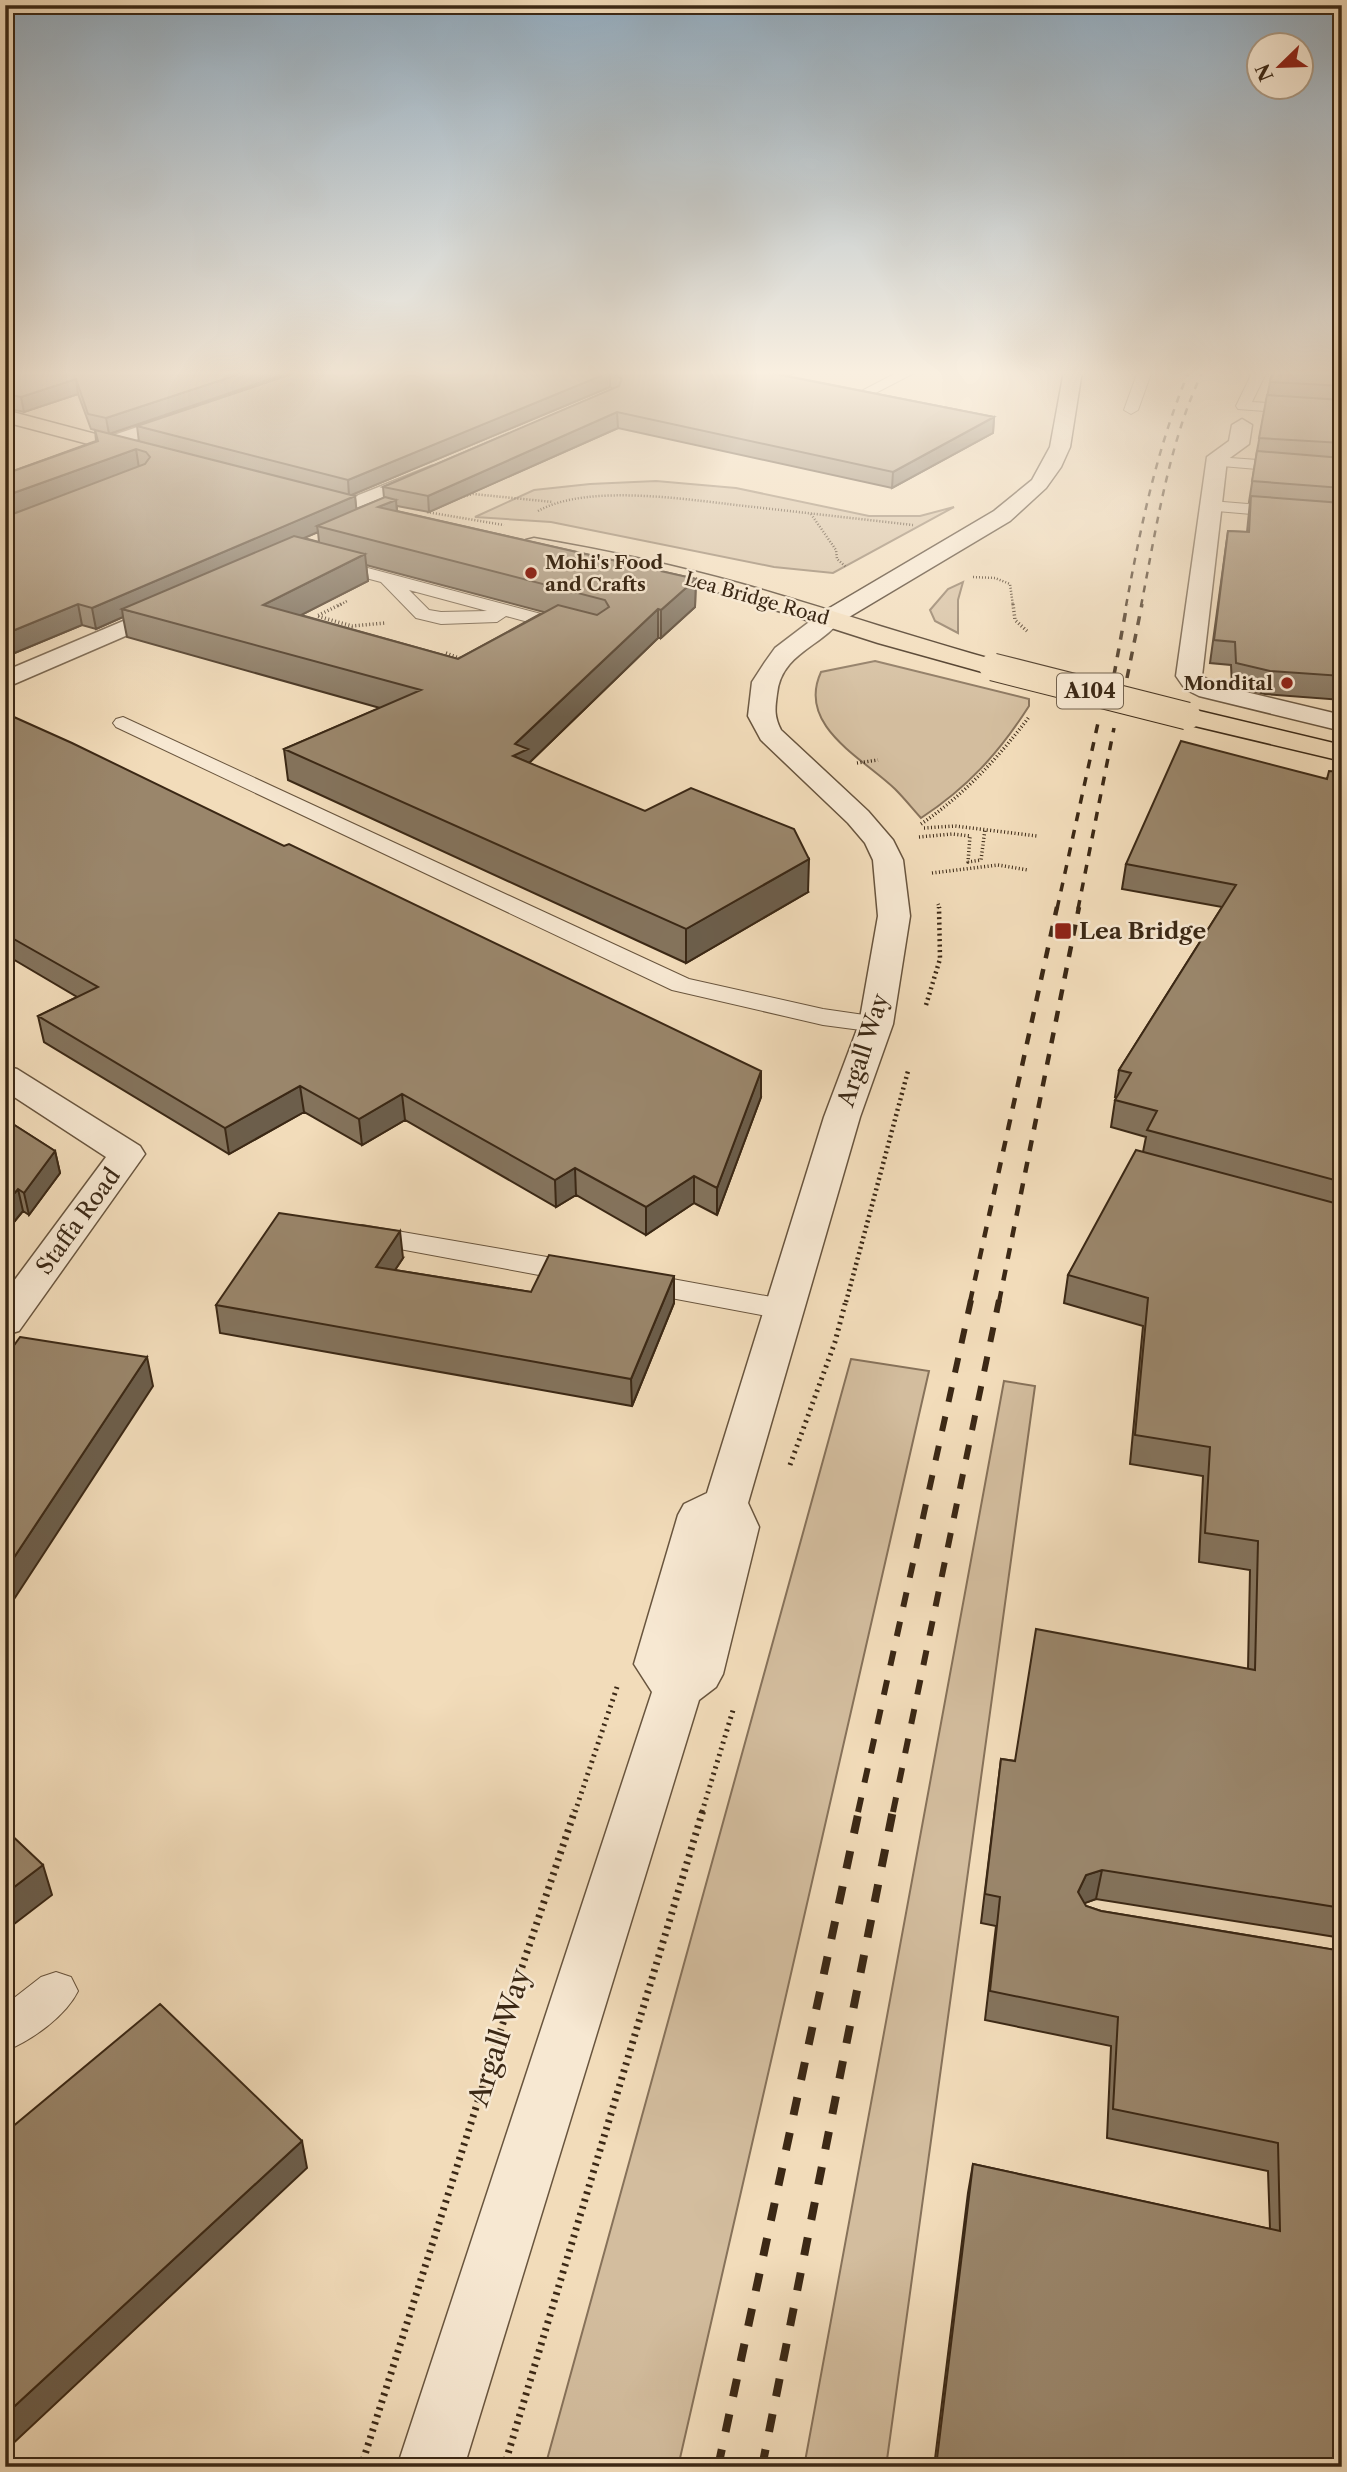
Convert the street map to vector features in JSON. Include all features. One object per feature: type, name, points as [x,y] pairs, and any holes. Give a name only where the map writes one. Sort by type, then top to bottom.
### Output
[{"type":"main road","points":[[346,503],[384,513]]},
{"type":"main road","name":"Lea Bridge Road","points":[[510,541],[648,567],[733,589],[993,667],[1342,753]]},
{"type":"street","points":[[346,503],[390,486]]},
{"type":"street","points":[[830,618],[985,527],[1030,494],[1036,486]]},
{"type":"street","points":[[1213,486],[1189,676],[1194,684],[1208,691],[1342,723]]},
{"type":"street","points":[[346,530],[384,513]]},
{"type":"street","points":[[5,680],[195,597]]},
{"type":"street","name":"Argall Way","points":[[430,2467],[678,1689],[699,1674],[736,1527],[726,1503],[782,1309],[842,1117],[876,1024],[894,916],[888,860],[878,840],[858,817],[791,756],[770,734],[761,716],[765,682],[774,667],[784,653],[830,618]]},
{"type":"street","name":"Staffa Road","points":[[5,1076],[127,1154],[5,1322]]},
{"type":"lane","points":[[1211,506],[1342,517]]},
{"type":"lane","points":[[306,556],[585,631]]},
{"type":"lane","points":[[387,578],[423,614],[432,617],[521,614]]},
{"type":"lane","points":[[123,723],[681,985],[822,1017],[876,1024]]},
{"type":"lane","points":[[337,1229],[782,1309]]},
{"type":"lane","points":[[5,2031],[56,1991]]},
{"type":"path","points":[[450,502],[473,494],[554,502],[583,497],[659,497],[914,525]]},
{"type":"path","points":[[532,515],[554,502]]},
{"type":"path","points":[[425,511],[437,507]]},
{"type":"path","points":[[811,514],[835,550],[837,559],[854,573]]},
{"type":"path","points":[[969,577],[995,578],[1010,584],[1013,590],[1012,614],[1020,626],[1030,633]]},
{"type":"path","points":[[387,623],[352,626],[317,616],[372,588],[406,597]]},
{"type":"path","points":[[1031,715],[992,766],[947,808],[922,826],[955,826],[1037,836]]},
{"type":"path","points":[[856,764],[878,760]]},
{"type":"path","points":[[922,837],[952,834],[970,836],[968,862],[981,860],[985,829]]},
{"type":"path","points":[[928,874],[998,865],[1028,870]]},
{"type":"path","name":"Argall Way","points":[[926,1006],[940,959],[941,911],[937,901]]},
{"type":"path","points":[[788,1470],[835,1342],[912,1059]]},
{"type":"path","name":"Argall Way","points":[[361,2467],[502,2026],[621,1674]]},
{"type":"path","points":[[504,2467],[738,1693]]},
{"type":"shaded area","points":[[568,486],[717,486],[869,516],[920,516],[954,507],[833,573],[774,567],[551,522],[475,517],[534,490]]},
{"type":"shaded area","points":[[963,582],[958,600],[958,633],[935,621],[930,610],[948,589]]},
{"type":"shaded area","points":[[875,661],[1029,699],[1029,706],[994,754],[967,782],[921,818],[895,789],[837,739],[825,725],[818,709],[816,691],[821,672]]},
{"type":"shaded area","points":[[851,1359],[929,1371],[678,2467],[545,2467]]},
{"type":"shaded area","points":[[1004,1381],[1035,1386],[886,2467],[804,2467]]},
{"type":"building","points":[[5,486],[32,486],[5,496]]},
{"type":"building","points":[[86,486],[317,486],[355,496],[92,608],[78,604],[5,634],[5,517]]},
{"type":"building","points":[[384,486],[450,486],[428,496]]},
{"type":"building","points":[[1251,496],[1342,503],[1342,676],[1270,671],[1236,663],[1235,642],[1214,640],[1228,531],[1249,532]]},
{"type":"building","points":[[385,497],[396,500],[378,507],[696,579],[661,610],[658,609],[515,744],[528,749],[513,756],[645,811],[691,788],[794,829],[809,859],[686,929],[284,749],[421,690],[122,609],[294,536],[365,554],[263,605],[458,659],[558,605],[597,615],[609,607],[605,600],[317,526]]},
{"type":"building","points":[[5,713],[284,846],[289,844],[761,1071],[717,1188],[694,1176],[646,1207],[575,1168],[555,1180],[402,1094],[359,1119],[300,1086],[225,1128],[38,1016],[98,987],[5,934]]},
{"type":"building","points":[[1181,741],[1327,779],[1329,771],[1342,772],[1342,1182],[1147,1130],[1157,1111],[1115,1100],[1131,1073],[1119,1070],[1236,885],[1126,864]]},
{"type":"building","points":[[5,1119],[55,1151],[24,1193],[18,1189],[5,1204]]},
{"type":"building","points":[[1136,1150],[1342,1205],[1342,1908],[1102,1870],[1086,1875],[1078,1892],[1086,1906],[1101,1911],[1342,1951],[1342,2467],[936,2467],[973,2164],[1280,2231],[1278,2143],[1113,2109],[1118,2017],[990,1991],[1000,1897],[985,1894],[1001,1759],[1015,1761],[1036,1629],[1255,1670],[1258,1541],[1205,1533],[1210,1447],[1135,1435],[1148,1298],[1068,1275]]},
{"type":"building","points":[[279,1213],[400,1231],[376,1267],[531,1292],[549,1255],[674,1276],[631,1379],[216,1305]]},
{"type":"building","points":[[20,1337],[147,1357],[5,1571],[5,1358]]},
{"type":"building","points":[[5,1829],[43,1865],[5,1894]]},
{"type":"building","points":[[160,2004],[302,2141],[5,2415],[5,2133]]},
{"type":"railway","points":[[1126,606],[1152,486]]},
{"type":"railway","points":[[1141,606],[1165,486]]},
{"type":"railway","points":[[1114,675],[1127,604]]},
{"type":"railway","points":[[1127,678],[1142,604]]},
{"type":"railway","points":[[1057,909],[1098,723]]},
{"type":"railway","points":[[1078,909],[1114,728]]},
{"type":"railway","points":[[970,1302],[1057,907]]},
{"type":"railway","points":[[999,1302],[1079,907]]},
{"type":"railway","points":[[858,1812],[971,1300]]},
{"type":"railway","points":[[893,1812],[999,1300]]},
{"type":"railway","points":[[718,2467],[859,1810]]},
{"type":"railway","points":[[762,2467],[893,1810]]},
{"type":"place","name":"Mohi's Food and Crafts","points":[[531,573]]},
{"type":"place","name":"Mondital","points":[[1287,683]]},
{"type":"place","name":"Lea Bridge","points":[[1063,931]]}]
